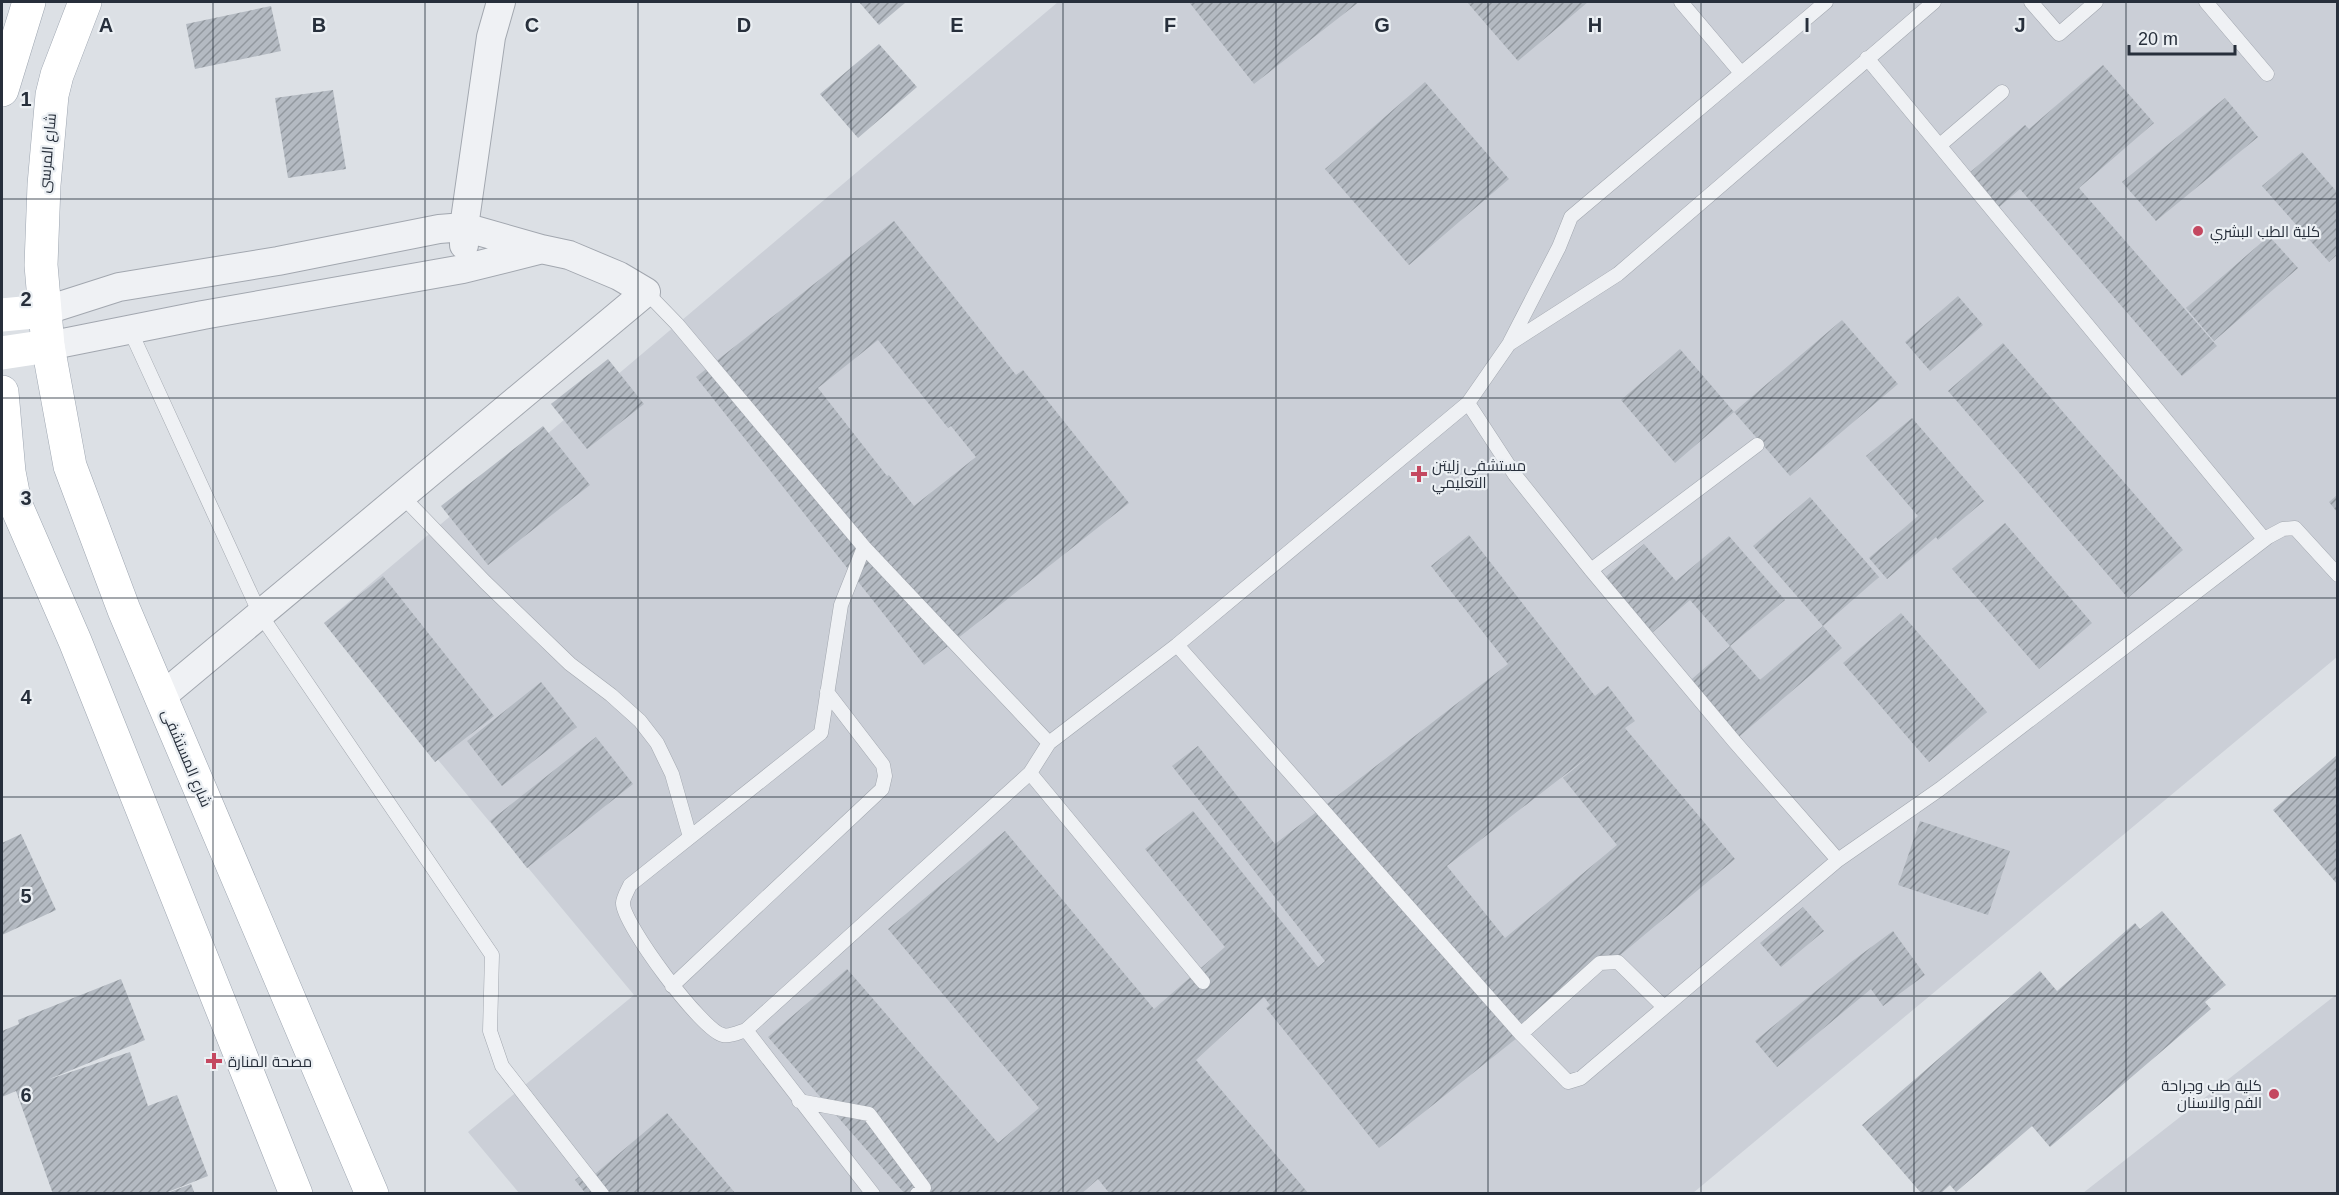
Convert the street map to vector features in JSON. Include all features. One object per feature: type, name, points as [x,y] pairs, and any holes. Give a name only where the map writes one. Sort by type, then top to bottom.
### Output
[{"type":"main road","points":[[2,90],[29,2]]},
{"type":"main road","name":"شارع المرسى","points":[[44,311],[41,237],[52,95],[57,75],[85,2]]},
{"type":"main road","points":[[2,315],[44,311]]},
{"type":"main road","name":"شارع المستشفى","points":[[44,311],[48,346],[70,466],[124,610],[372,1194]]},
{"type":"main road","points":[[2,353],[48,346]]},
{"type":"main road","points":[[2,392],[7,486],[75,640],[296,1194]]},
{"type":"street","points":[[463,269],[464,227],[492,37],[501,2]]},
{"type":"street","points":[[44,311],[119,287],[278,261],[439,229],[464,227],[595,264],[646,292],[161,697]]},
{"type":"street","points":[[48,346],[463,269],[541,249]]},
{"type":"lane","points":[[1681,2],[1742,73]]},
{"type":"lane","points":[[864,547],[841,606],[821,733],[630,885],[623,903],[628,919],[672,986],[712,1029],[722,1035],[732,1035],[746,1030],[1030,773],[1049,743],[1177,645],[1468,403],[1509,344],[1559,247],[1571,217],[1826,2]]},
{"type":"lane","points":[[1509,344],[1618,274],[1934,2]]},
{"type":"lane","points":[[2031,2],[2059,34],[2097,2]]},
{"type":"lane","points":[[2206,2],[2267,74]]},
{"type":"lane","points":[[1867,58],[2264,540]]},
{"type":"lane","points":[[1940,145],[2002,93]]},
{"type":"lane","points":[[646,292],[677,324],[864,547],[1049,743]]},
{"type":"lane","points":[[130,330],[260,614],[492,955],[490,1030],[502,1066],[602,1194]]},
{"type":"lane","points":[[1468,403],[1515,475],[1591,570],[1838,861]]},
{"type":"lane","points":[[1591,570],[1756,445]]},
{"type":"lane","points":[[402,495],[485,582],[570,664],[611,695],[640,721],[657,743],[672,774],[690,837]]},
{"type":"lane","points":[[1177,645],[1521,1034],[1568,1082],[1576,1081],[1838,861],[1940,789],[2264,540],[2283,529],[2295,528],[2337,575]]},
{"type":"lane","points":[[672,986],[882,789],[885,776],[884,765],[826,692]]},
{"type":"lane","points":[[1030,773],[1203,982]]},
{"type":"lane","points":[[1521,1034],[1600,963],[1618,962],[1664,1007]]},
{"type":"lane","points":[[746,1030],[873,1194]]},
{"type":"lane","points":[[799,1101],[869,1114],[924,1188],[917,1194]]},
{"type":"shaded area","name":"مستشفى زليتن التعليمي","points":[[1058,2],[2337,2],[2337,657],[1693,1193],[519,1193],[468,1132],[634,995],[324,623]]},
{"type":"shaded area","name":"كلية طب وجراحة الفم والاسنان","points":[[2337,994],[2337,1193],[2083,1193]]},
{"type":"building","points":[[859,2],[906,2],[879,25]]},
{"type":"building","points":[[1189,2],[1359,2],[1254,84]]},
{"type":"building","points":[[1467,2],[1588,2],[1518,61]]},
{"type":"building","points":[[271,6],[281,51],[195,69],[186,24]]},
{"type":"building","points":[[879,44],[917,87],[858,138],[820,94]]},
{"type":"building","points":[[2103,65],[2154,123],[2079,188],[2217,346],[2182,376],[2020,189],[1998,208],[1968,174],[2025,125],[2029,129]]},
{"type":"building","points":[[1425,82],[1509,179],[1409,265],[1325,169]]},
{"type":"building","points":[[333,90],[346,169],[288,178],[275,98]]},
{"type":"building","points":[[2225,98],[2258,137],[2156,221],[2122,182]]},
{"type":"building","points":[[2302,152],[2337,192],[2337,255],[2329,262],[2262,186]]},
{"type":"building","points":[[894,221],[1016,375],[1023,370],[1129,503],[924,665],[696,377]],"holes":[[[878,340],[948,428],[951,426],[976,457],[914,506],[889,475],[887,476],[818,388]]]},
{"type":"building","points":[[2269,236],[2298,268],[2214,341],[2186,308]]},
{"type":"building","points":[[1958,296],[1983,325],[1930,371],[1905,342]]},
{"type":"building","points":[[1842,320],[1898,384],[1790,476],[1734,412]]},
{"type":"building","points":[[2003,343],[2183,550],[2128,598],[1948,391]]},
{"type":"building","points":[[1680,349],[1734,412],[1675,463],[1621,400]]},
{"type":"building","points":[[608,359],[644,404],[587,449],[551,404]]},
{"type":"building","points":[[1912,418],[1984,501],[1938,540],[1936,537],[1887,579],[1869,558],[1918,516],[1866,456]]},
{"type":"building","points":[[543,426],[590,485],[488,565],[441,506]]},
{"type":"building","points":[[2337,495],[2337,512],[2329,502]]},
{"type":"building","points":[[1810,497],[1879,577],[1823,626],[1753,546]]},
{"type":"building","points":[[2005,523],[2092,623],[2039,669],[1952,569]]},
{"type":"building","points":[[1469,535],[1595,696],[1608,686],[1635,721],[1625,728],[1735,859],[1612,962],[1379,1148],[1266,1008],[1270,1005],[1264,997],[1196,1060],[1309,1194],[1110,1194],[1098,1179],[1081,1194],[905,1194],[768,1037],[847,969],[998,1143],[1039,1108],[888,929],[1005,831],[1154,1009],[1225,947],[1145,849],[1193,811],[1318,967],[1325,961],[1172,766],[1198,746],[1275,844],[1508,664],[1431,566]],"holes":[[[1593,753],[1563,778],[1617,845],[1505,938],[1447,866]]]},
{"type":"building","points":[[1729,536],[1785,600],[1730,646],[1690,600],[1652,633],[1604,578],[1644,544],[1676,581]]},
{"type":"building","points":[[383,576],[494,716],[435,762],[324,623]]},
{"type":"building","points":[[1901,613],[1987,712],[1929,762],[1843,663]]},
{"type":"building","points":[[1823,626],[1842,648],[1734,741],[1685,685],[1730,646],[1760,680]]},
{"type":"building","points":[[541,682],[577,727],[502,786],[467,741]]},
{"type":"building","points":[[596,737],[633,784],[527,868],[490,821]]},
{"type":"building","points":[[2337,755],[2337,884],[2273,810]]},
{"type":"building","points":[[1920,821],[2010,851],[1988,915],[1898,885]]},
{"type":"building","points":[[21,834],[56,910],[2,935],[2,843]]},
{"type":"building","points":[[1803,907],[1824,931],[1781,967],[1760,943]]},
{"type":"building","points":[[2162,911],[2226,985],[2205,1002],[2211,1009],[2050,1147],[2032,1126],[1956,1192],[1950,1185],[1940,1194],[1922,1194],[1862,1125],[2040,971],[2057,991],[2135,923],[2140,929]]},
{"type":"building","points":[[1893,931],[1925,975],[1883,1006],[1871,989],[1777,1067],[1755,1041],[1851,962]]},
{"type":"building","points":[[121,979],[145,1040],[47,1080],[130,1052],[148,1106],[177,1095],[208,1176],[163,1194],[53,1194],[16,1091],[2,1097],[2,1031],[19,1024],[18,1020]]},
{"type":"building","points":[[667,1113],[736,1194],[611,1194],[595,1174]]},
{"type":"building","points":[[585,1172],[602,1194],[586,1194],[575,1180]]},
{"type":"building","points":[[191,1184],[195,1194],[167,1194],[167,1193]]},
{"type":"place","name":"كلية الطب البشري","points":[[2198,231]]},
{"type":"place","name":"مستشفى زليتن التعليمي","points":[[1419,474]]},
{"type":"place","name":"مصحة المنارة","points":[[214,1061]]},
{"type":"place","name":"كلية طب وجراحة الفم والاسنان","points":[[2274,1094]]}]
